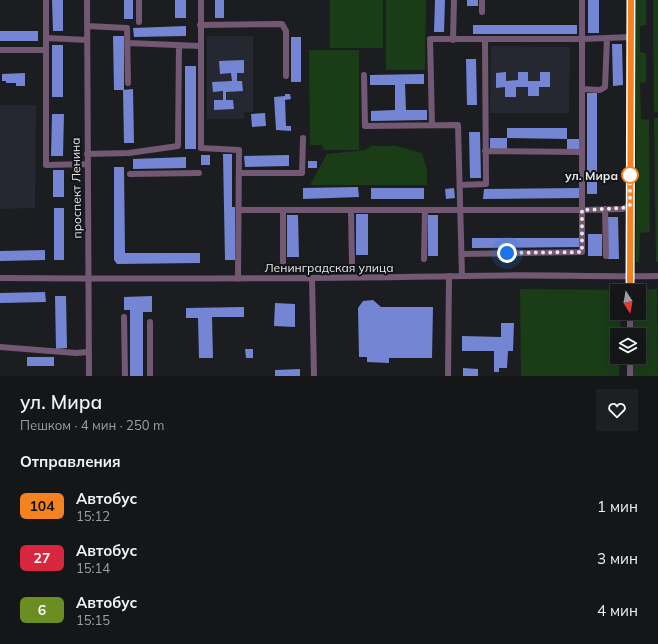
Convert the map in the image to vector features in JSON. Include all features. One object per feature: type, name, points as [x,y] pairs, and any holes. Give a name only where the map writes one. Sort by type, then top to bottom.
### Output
[{"type":"street","points":[[46,0],[46,165],[87,164]]},
{"type":"street","name":"проспект Ленина","points":[[87,0],[89,376]]},
{"type":"street","points":[[139,0],[139,22]]},
{"type":"street","points":[[201,0],[201,148],[239,150],[238,279]]},
{"type":"street","points":[[453,40],[454,0]]},
{"type":"street","points":[[482,0],[482,12]]},
{"type":"street","points":[[462,254],[582,252],[582,0]]},
{"type":"street","points":[[630,284],[631,0]]},
{"type":"street","points":[[200,25],[282,24],[286,31],[286,76]]},
{"type":"street","points":[[87,26],[127,28],[128,83]]},
{"type":"street","points":[[432,125],[430,39],[485,40],[631,37]]},
{"type":"street","points":[[46,38],[87,40]]},
{"type":"street","points":[[583,89],[600,90],[605,87],[607,38]]},
{"type":"street","points":[[460,185],[486,184],[485,40]]},
{"type":"street","points":[[128,43],[200,46]]},
{"type":"street","points":[[87,154],[129,153],[178,146],[179,45]]},
{"type":"street","points":[[0,50],[46,50]]},
{"type":"street","points":[[364,75],[365,126],[458,124],[462,276]]},
{"type":"street","points":[[239,173],[302,173],[303,138]]},
{"type":"street","points":[[486,151],[582,152]]},
{"type":"street","points":[[130,174],[199,173]]},
{"type":"street","points":[[239,210],[582,210],[623,208],[630,205]]},
{"type":"street","points":[[605,209],[606,256]]},
{"type":"street","points":[[283,210],[283,262]]},
{"type":"street","points":[[351,211],[352,264]]},
{"type":"street","points":[[424,259],[425,211]]},
{"type":"street","points":[[448,376],[449,276]]},
{"type":"street","name":"Ленинградская улица","points":[[0,278],[238,279],[449,276],[658,276]]},
{"type":"street","points":[[312,278],[314,376]]},
{"type":"street","points":[[124,317],[125,376]]},
{"type":"street","points":[[150,322],[150,376]]},
{"type":"street","points":[[0,347],[76,353],[88,352]]},
{"type":"street","points":[[630,364],[630,376]]},
{"type":"shaded area","points":[[207,36],[253,36],[253,112],[244,112],[244,119],[207,119]]},
{"type":"shaded area","points":[[491,46],[570,47],[569,113],[490,113]]},
{"type":"shaded area","points":[[0,105],[36,105],[35,208],[0,209]]},
{"type":"green space","points":[[330,0],[383,0],[383,48],[330,48]]},
{"type":"green space","points":[[386,0],[426,0],[425,70],[386,70]]},
{"type":"green space","points":[[636,0],[646,0],[646,25],[640,26],[640,52],[646,53],[646,82],[640,83],[641,119],[649,120],[650,232],[640,233],[639,262],[636,262]]},
{"type":"green space","points":[[653,0],[658,0],[658,112],[654,112]]},
{"type":"green space","points":[[309,50],[359,50],[359,150],[324,150],[322,145],[310,145]]},
{"type":"green space","points":[[654,118],[658,118],[658,262],[656,262]]},
{"type":"green space","points":[[371,146],[396,146],[422,153],[427,170],[427,185],[310,185],[327,154],[365,150]]},
{"type":"green space","points":[[520,289],[610,290],[610,320],[621,320],[620,328],[610,328],[610,364],[620,364],[619,376],[521,376]]},
{"type":"green space","points":[[646,289],[657,289],[658,376],[633,376],[633,364],[646,364],[646,328],[633,328],[633,320],[646,320]]},
{"type":"building","points":[[52,0],[63,0],[63,31],[53,31]]},
{"type":"building","points":[[124,0],[133,0],[133,19],[124,19]]},
{"type":"building","points":[[175,0],[186,0],[186,18],[175,18]]},
{"type":"building","points":[[215,0],[224,0],[224,18],[215,18]]},
{"type":"building","points":[[435,0],[445,0],[444,32],[434,32]]},
{"type":"building","points":[[467,0],[478,0],[478,6],[467,6]]},
{"type":"building","points":[[588,0],[599,0],[599,33],[588,33]]},
{"type":"building","points":[[473,25],[577,25],[577,34],[473,34]]},
{"type":"building","points":[[186,26],[186,36],[134,37],[133,28]]},
{"type":"building","points":[[0,31],[38,31],[38,41],[0,41]]},
{"type":"building","points":[[113,36],[124,36],[124,90],[114,90]]},
{"type":"building","points":[[291,37],[301,37],[301,82],[291,82]]},
{"type":"building","points":[[612,44],[622,44],[623,85],[613,86]]},
{"type":"building","points":[[52,45],[63,45],[63,97],[52,97]]},
{"type":"building","points":[[466,59],[476,59],[477,105],[467,105]]},
{"type":"building","points":[[244,60],[244,73],[237,73],[237,81],[242,81],[243,91],[226,92],[226,100],[233,100],[234,109],[214,110],[214,100],[223,100],[223,91],[213,92],[212,82],[232,81],[231,73],[220,74],[219,61]]},
{"type":"building","points":[[185,66],[196,66],[196,149],[185,149]]},
{"type":"building","points":[[506,72],[506,81],[518,80],[518,72],[528,72],[528,81],[540,81],[540,72],[550,72],[550,87],[539,87],[539,96],[528,96],[528,87],[516,87],[516,97],[505,97],[505,87],[496,88],[496,73]]},
{"type":"building","points":[[25,73],[25,86],[16,86],[16,83],[6,83],[6,81],[2,81],[2,74]]},
{"type":"building","points":[[424,74],[424,84],[405,84],[406,110],[427,110],[427,120],[371,121],[371,111],[395,110],[395,85],[370,85],[370,75]]},
{"type":"building","points":[[133,89],[134,143],[124,143],[123,90]]},
{"type":"building","points":[[587,93],[597,93],[597,194],[587,194]]},
{"type":"building","points":[[285,94],[290,94],[291,99],[285,100],[286,126],[291,126],[291,131],[276,130],[274,97],[285,96]]},
{"type":"building","points":[[265,113],[266,126],[252,127],[251,114]]},
{"type":"building","points":[[52,114],[64,114],[63,156],[51,156]]},
{"type":"building","points":[[507,128],[567,128],[567,139],[507,138]]},
{"type":"building","points":[[469,132],[480,132],[481,178],[470,178]]},
{"type":"building","points":[[490,138],[507,138],[507,150],[490,149]]},
{"type":"building","points":[[567,139],[579,139],[579,150],[567,150]]},
{"type":"building","points":[[223,154],[232,154],[232,207],[235,207],[235,260],[225,260]]},
{"type":"building","points":[[201,155],[210,155],[210,165],[201,165]]},
{"type":"building","points":[[289,155],[289,166],[245,167],[244,156]]},
{"type":"building","points":[[186,157],[186,168],[133,169],[133,159]]},
{"type":"building","points":[[308,161],[317,161],[317,168],[308,168]]},
{"type":"building","points":[[114,167],[124,167],[125,253],[200,253],[200,263],[117,264],[114,260]]},
{"type":"building","points":[[53,170],[64,170],[64,197],[53,197]]},
{"type":"building","points":[[358,187],[359,197],[303,199],[303,188]]},
{"type":"building","points":[[371,188],[424,188],[424,199],[371,199]]},
{"type":"building","points":[[454,188],[455,198],[446,199],[445,189]]},
{"type":"building","points":[[579,188],[579,198],[483,199],[484,189]]},
{"type":"building","points":[[54,208],[64,208],[64,260],[54,260]]},
{"type":"building","points":[[356,214],[368,214],[368,255],[356,255]]},
{"type":"building","points":[[287,215],[298,215],[299,257],[287,257]]},
{"type":"building","points":[[428,215],[438,215],[438,256],[428,256]]},
{"type":"building","points":[[607,217],[618,217],[619,259],[608,259]]},
{"type":"building","points":[[588,234],[602,234],[602,256],[588,256]]},
{"type":"building","points":[[472,238],[580,238],[580,247],[472,248]]},
{"type":"building","points":[[45,250],[45,260],[0,261],[0,251]]},
{"type":"building","points":[[45,292],[46,302],[0,303],[0,293]]},
{"type":"building","points":[[55,296],[66,296],[67,348],[56,349]]},
{"type":"building","points":[[152,296],[152,312],[143,312],[143,376],[130,376],[130,310],[124,310],[124,297]]},
{"type":"building","points":[[373,300],[381,307],[433,307],[432,358],[389,358],[389,363],[367,362],[367,357],[359,357],[358,308],[363,301]]},
{"type":"building","points":[[275,303],[295,304],[295,327],[274,326]]},
{"type":"building","points":[[244,307],[244,317],[212,317],[213,358],[199,358],[198,318],[186,318],[186,308]]},
{"type":"building","points":[[501,323],[514,323],[513,351],[508,351],[507,368],[499,368],[499,372],[494,372],[494,351],[462,351],[462,336],[501,337]]},
{"type":"building","points":[[245,349],[253,349],[253,358],[246,358]]},
{"type":"building","points":[[27,357],[54,357],[54,366],[27,366]]},
{"type":"building","points":[[463,368],[478,369],[478,376],[463,376]]},
{"type":"building","points":[[300,369],[300,376],[275,376],[275,370]]},
{"type":"bus line","name":"104","points":[[630,284],[631,0]]},
{"type":"place","name":"ул. Мира","points":[[630,175]]},
{"type":"route","points":[[507,253],[582,252],[582,210],[623,208],[630,205],[630,175]]}]
